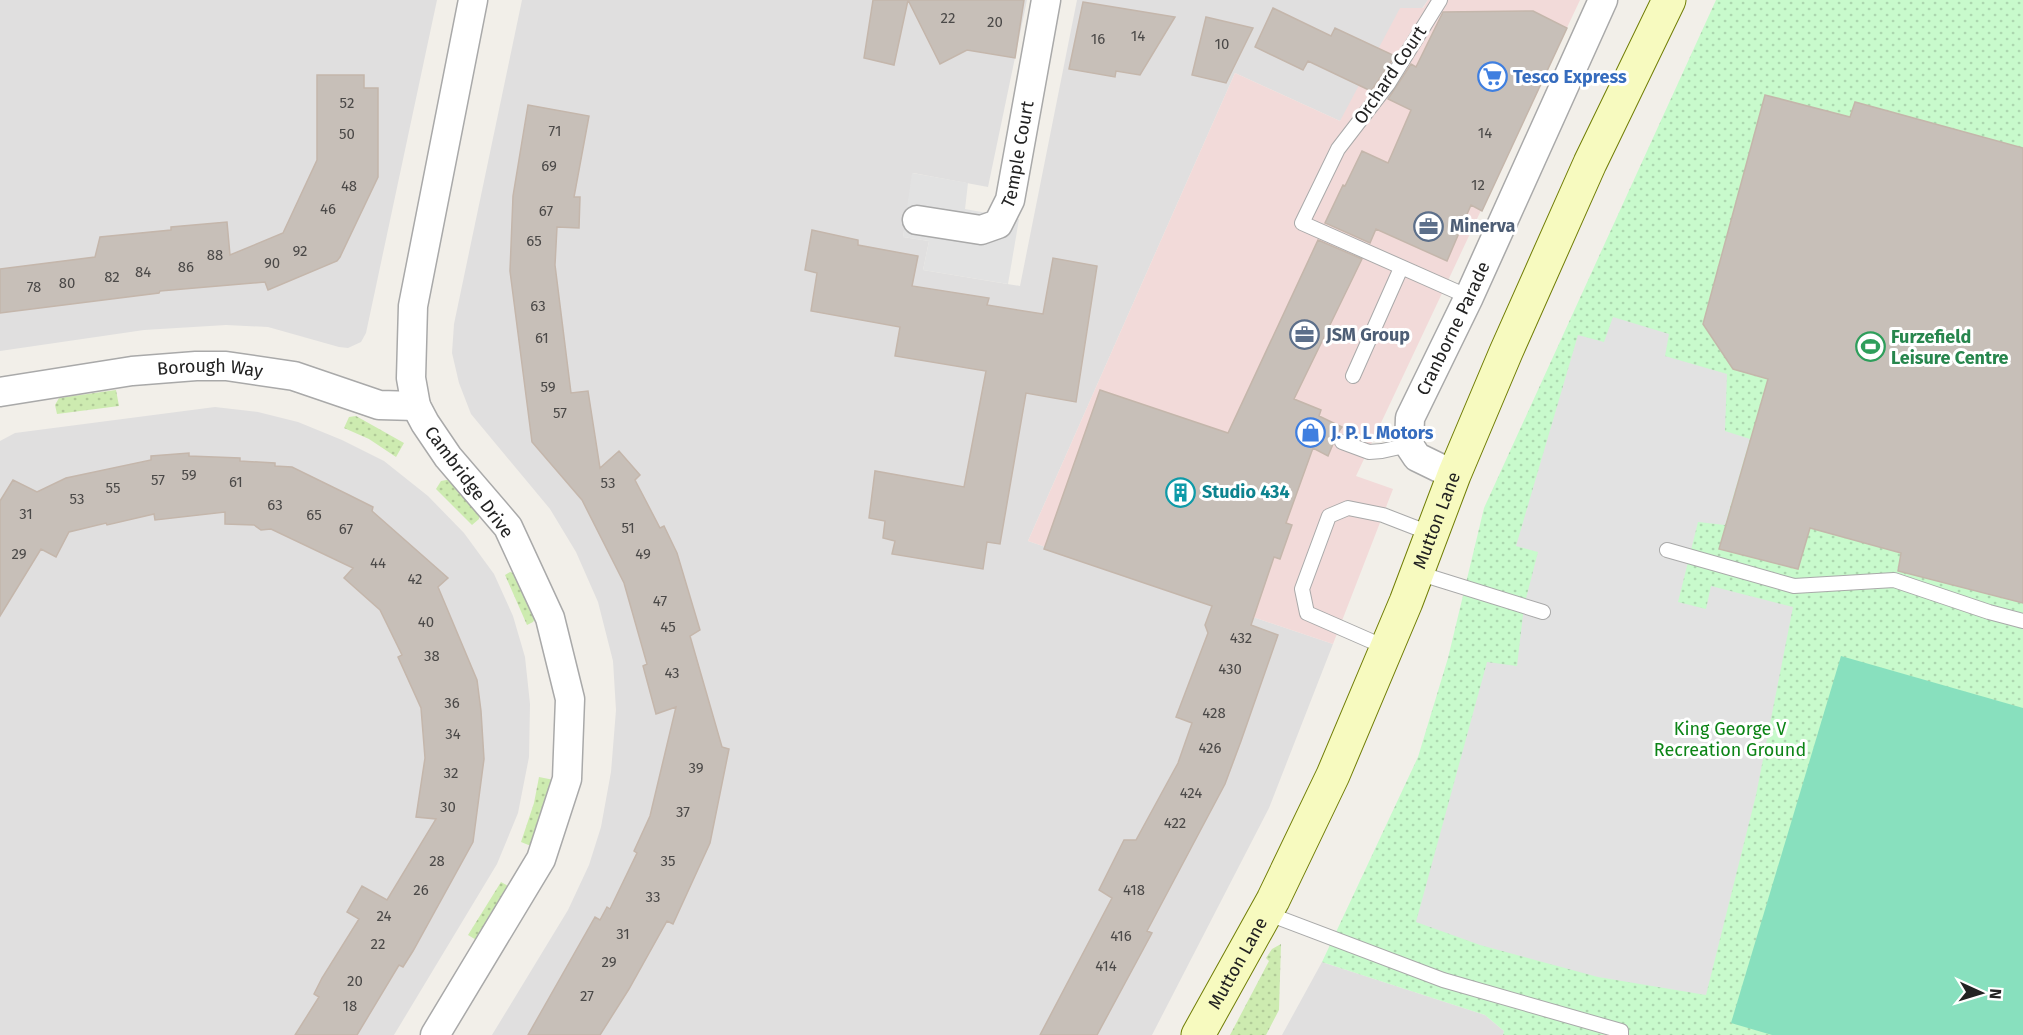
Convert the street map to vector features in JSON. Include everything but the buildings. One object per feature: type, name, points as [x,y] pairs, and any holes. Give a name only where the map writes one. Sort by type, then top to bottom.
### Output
[{"type":"main road","name":"Mutton Lane","points":[[1198,1035],[1266,913],[1333,775],[1418,573],[1454,475],[1590,163],[1670,0]]},
{"type":"street","name":"Cambridge Drive","points":[[435,1035],[541,859],[567,779],[570,699],[550,618],[508,527],[448,457],[416,406],[411,378],[413,306],[473,0]]},
{"type":"street","name":"Temple Court","points":[[917,220],[981,230],[998,224],[1010,200],[1046,0]]},
{"type":"street","name":"Cranborne Parade","points":[[1408,445],[1410,418],[1469,297],[1603,0]]},
{"type":"street","name":"Borough Way","points":[[0,392],[132,371],[226,366],[294,376],[379,405],[416,406]]},
{"type":"street","points":[[1408,445],[1417,457],[1454,475]]},
{"type":"lane","name":"Orchard Court","points":[[1401,268],[1302,223],[1338,149],[1388,84],[1440,0]]},
{"type":"lane","points":[[1353,376],[1401,268],[1469,297]]},
{"type":"lane","points":[[1342,442],[1369,452],[1408,445]]},
{"type":"lane","points":[[1387,648],[1307,613],[1302,589],[1329,516],[1348,508],[1383,515],[1432,534]]},
{"type":"lane","points":[[1666,550],[1794,586],[1894,580],[2023,621]]},
{"type":"lane","points":[[1418,573],[1543,612]]},
{"type":"lane","points":[[1266,913],[1443,980],[1592,1022],[1621,1031],[1621,1035]]},
{"type":"shaded area","points":[[0,0],[437,0],[366,333],[361,342],[348,348],[339,347],[268,327],[226,325],[144,330],[0,351]]},
{"type":"shaded area","points":[[522,0],[1027,0],[988,187],[913,173],[903,237],[929,241],[923,270],[1020,286],[1077,0],[1428,0],[1359,98],[1340,121],[1235,73],[1028,541],[1333,644],[1269,808],[1152,1035],[492,1035],[568,910],[589,865],[601,827],[611,772],[616,710],[613,661],[598,602],[576,552],[550,509],[471,414],[459,383],[452,353],[454,324]]},
{"type":"shaded area","points":[[1428,0],[1580,0],[1356,476],[1393,489],[1333,644],[1028,541],[1235,73],[1340,121],[1400,8],[1423,8]]},
{"type":"shaded area","points":[[912,173],[968,183],[965,209],[1019,219],[1008,284],[923,270],[929,241],[903,237]]},
{"type":"shaded area","points":[[1613,317],[1669,334],[1665,356],[1727,374],[1725,431],[1750,439],[1725,525],[1698,522],[1678,602],[1706,609],[1711,586],[1793,607],[1756,795],[1706,995],[1598,977],[1480,945],[1416,922],[1487,662],[1517,666],[1524,606],[1538,552],[1516,546],[1578,335],[1604,342]]},
{"type":"shaded area","points":[[215,407],[258,412],[298,422],[384,461],[428,496],[464,533],[494,574],[513,616],[525,657],[530,704],[529,757],[518,813],[497,864],[394,1035],[0,1035],[0,441],[15,433]]},
{"type":"shaded area","points":[[1322,962],[1485,1015],[1504,1031],[1503,1035],[1282,1035]]},
{"type":"green space","name":"King George V Recreation Ground","points":[[1716,0],[2023,0],[2023,1035],[1503,1035],[1504,1031],[1485,1015],[1322,962],[1418,757],[1448,658],[1484,508]]},
{"type":"green space","points":[[116,390],[119,406],[57,414],[55,405],[59,398]]},
{"type":"green space","points":[[356,416],[404,443],[396,457],[369,439],[344,428],[349,417]]},
{"type":"green space","points":[[452,479],[479,511],[479,519],[472,525],[436,489],[441,481]]},
{"type":"green space","points":[[510,572],[518,574],[537,615],[533,622],[527,625],[505,575]]},
{"type":"green space","points":[[1841,656],[2023,708],[2023,1035],[1772,1035],[1731,1023]]},
{"type":"green space","points":[[539,777],[554,780],[531,846],[521,842],[534,803]]},
{"type":"green space","points":[[501,882],[510,887],[478,941],[468,935]]},
{"type":"green space","points":[[1281,944],[1279,1010],[1266,1035],[1230,1035],[1269,961],[1266,958],[1272,949]]},
{"type":"place","name":"Tesco Express","points":[[1492,77]]},
{"type":"place","name":"Minerva","points":[[1429,226]]},
{"type":"place","name":"JSM Group","points":[[1305,335]]},
{"type":"place","name":"Furzefield Leisure Centre","points":[[1870,347]]},
{"type":"place","name":"J. P. L Motors","points":[[1310,433]]},
{"type":"place","name":"Studio 434","points":[[1181,492]]}]
